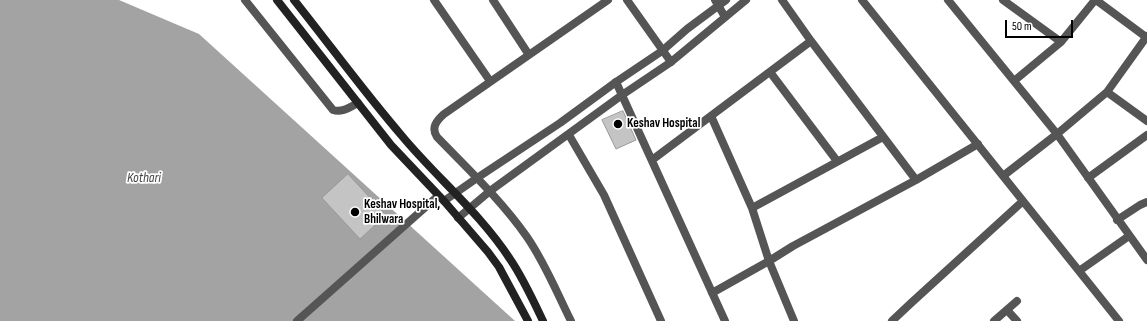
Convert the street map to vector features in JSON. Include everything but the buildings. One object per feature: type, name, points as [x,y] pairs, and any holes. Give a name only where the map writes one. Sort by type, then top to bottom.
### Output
[{"type":"main road","points":[[277,0],[391,145],[441,198],[499,267],[528,321]]},
{"type":"main road","points":[[294,0],[402,136],[434,172],[470,208],[510,259],[528,289],[543,321]]},
{"type":"street","points":[[245,0],[333,110],[342,110],[358,103]]},
{"type":"street","points":[[434,0],[490,81]]},
{"type":"street","points":[[492,0],[529,55]]},
{"type":"street","points":[[570,321],[538,254],[526,236],[490,192],[437,138],[434,133],[434,126],[438,119],[444,114],[608,0]]},
{"type":"street","points":[[627,0],[671,62]]},
{"type":"street","points":[[458,218],[490,192],[622,95],[671,62],[746,0]]},
{"type":"street","points":[[782,0],[811,42],[916,180]]},
{"type":"street","points":[[862,0],[1119,321]]},
{"type":"street","points":[[949,0],[1057,134],[1147,260]]},
{"type":"street","points":[[1003,0],[1061,42]]},
{"type":"street","points":[[1003,176],[1057,134],[1107,92],[1147,36],[1095,0],[1061,42],[1014,81]]},
{"type":"street","points":[[297,321],[441,198],[455,192],[560,123],[616,82],[662,51],[720,2],[725,17]]},
{"type":"street","points":[[652,160],[811,42]]},
{"type":"street","points":[[770,72],[837,161]]},
{"type":"street","points":[[616,82],[725,321]]},
{"type":"street","points":[[1107,92],[1147,122]]},
{"type":"street","points":[[711,116],[752,208],[769,261],[794,321]]},
{"type":"street","points":[[569,135],[604,195],[661,321]]},
{"type":"street","points":[[1088,178],[1147,135]]},
{"type":"street","points":[[752,208],[883,137]]},
{"type":"street","points":[[712,292],[793,246],[916,180],[978,144]]},
{"type":"street","points":[[892,321],[1023,201]]},
{"type":"street","points":[[1117,220],[1147,202]]},
{"type":"street","points":[[1079,271],[1129,236]]},
{"type":"street","points":[[994,321],[1017,301]]},
{"type":"street","points":[[1007,310],[1017,321]]},
{"type":"water","name":"Kothari","points":[[0,0],[119,0],[199,34],[515,321],[0,321]]},
{"type":"place","name":"Keshav Hospital","points":[[618,124]]},
{"type":"place","name":"Keshav Hospital, Bhilwara","points":[[355,212]]}]
